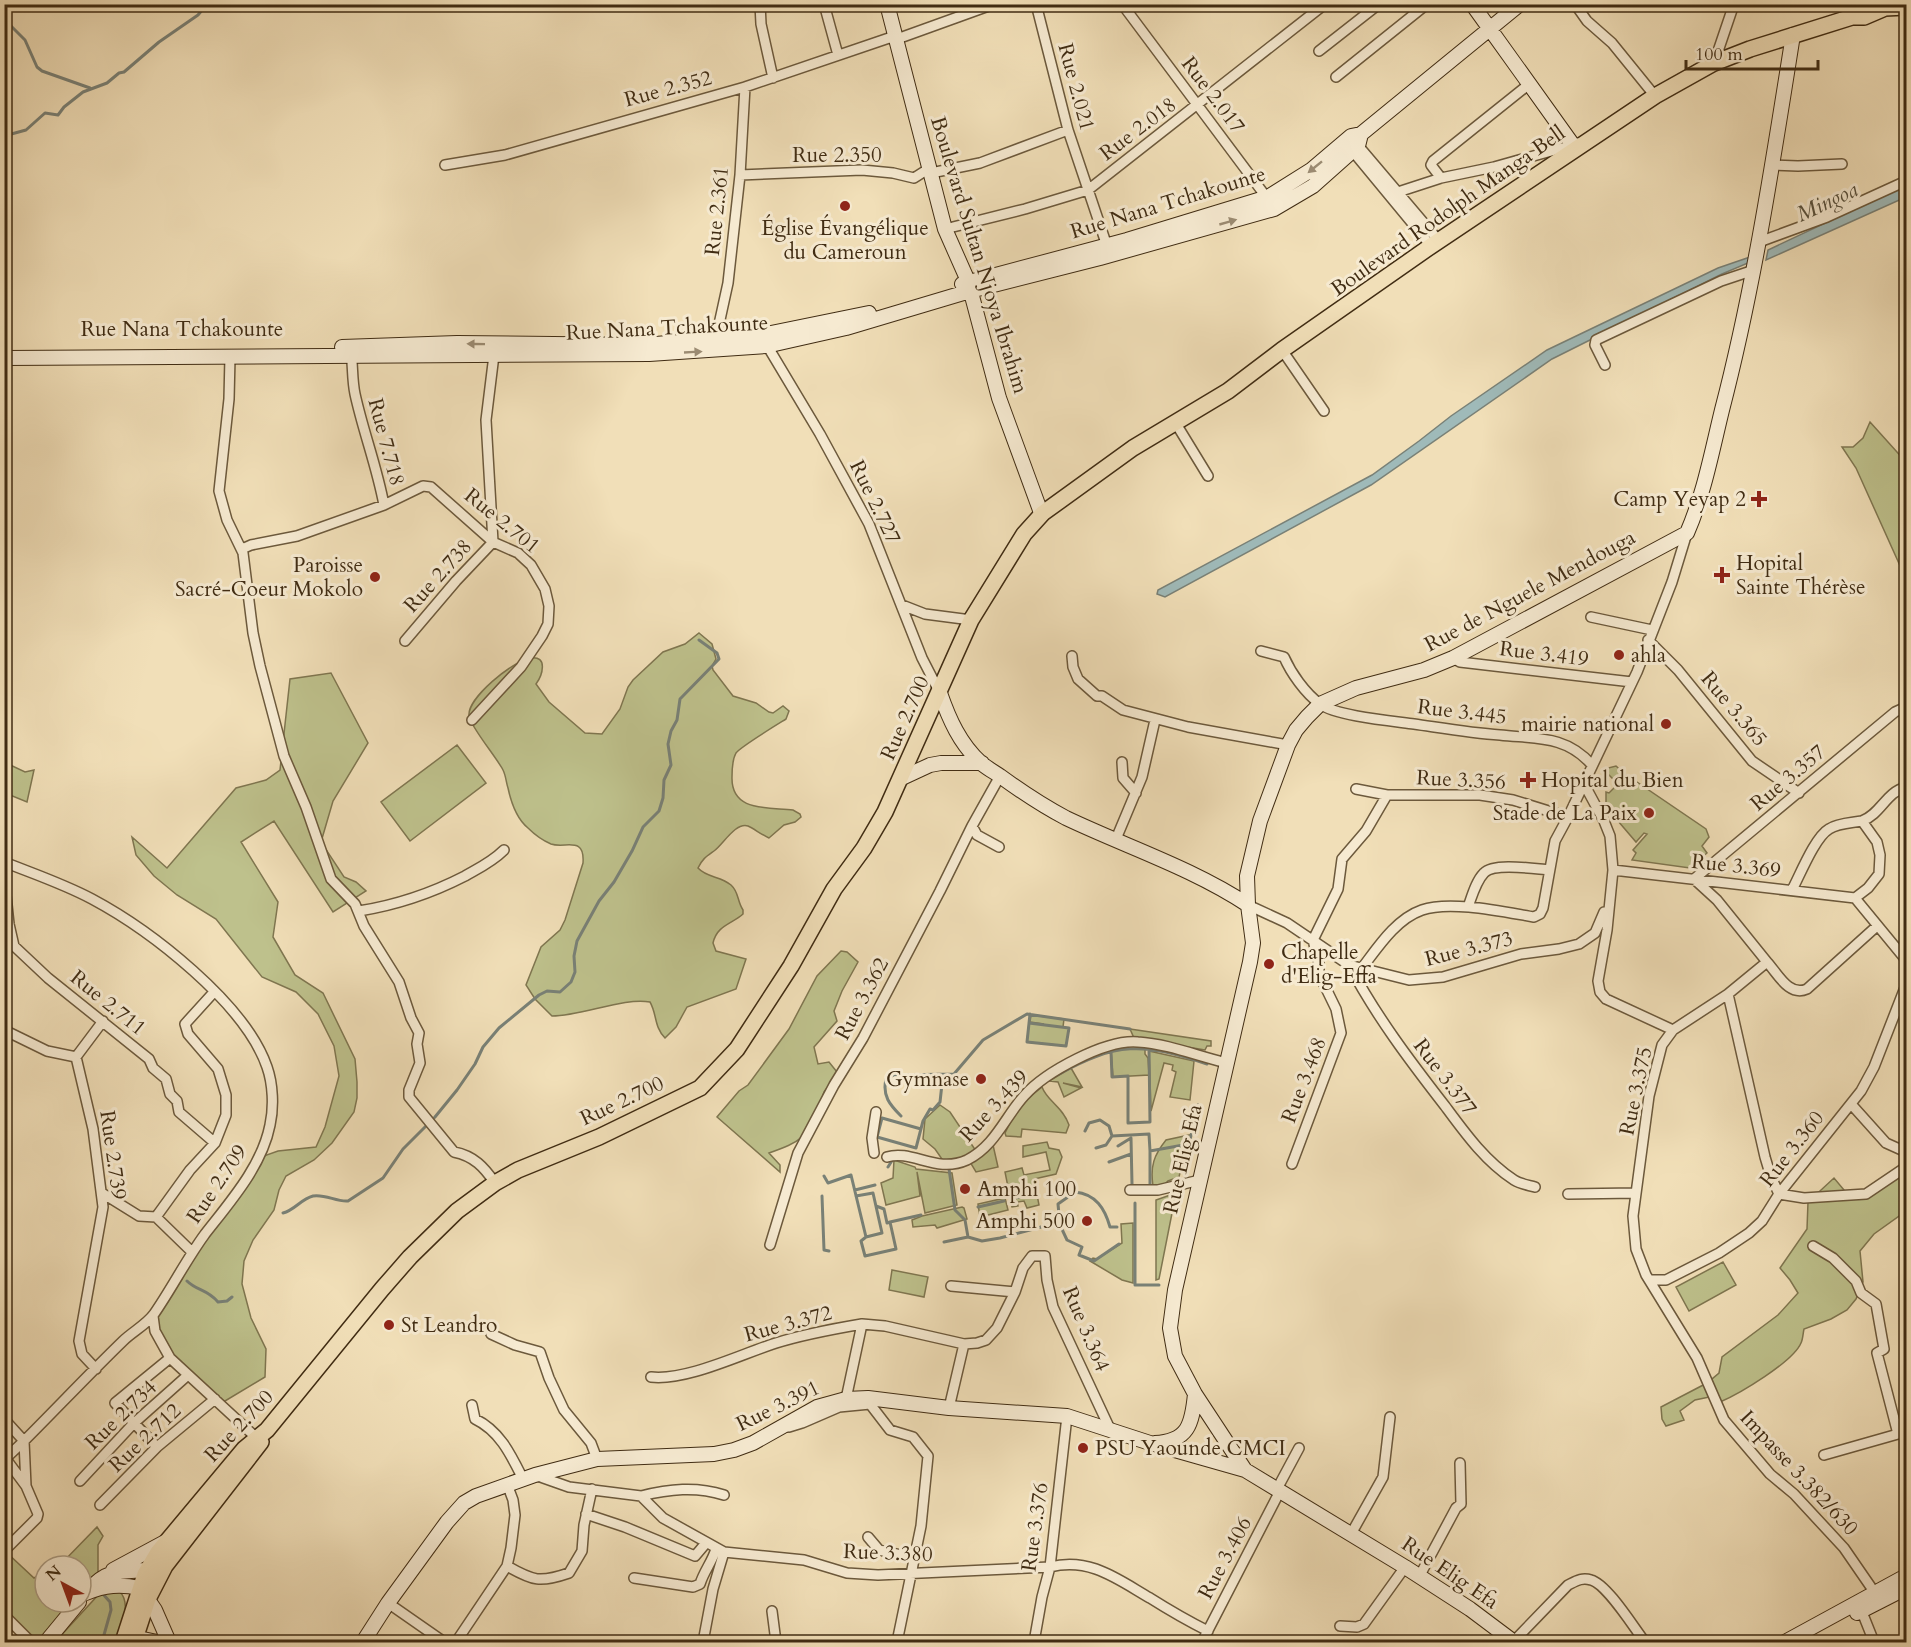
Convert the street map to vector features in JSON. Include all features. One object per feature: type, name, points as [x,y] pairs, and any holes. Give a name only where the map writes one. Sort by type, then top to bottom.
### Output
[{"type":"main road","name":"Boulevard Sultan Njoya Ibrahim","points":[[886,4],[945,229],[969,286],[999,398],[1043,513]]},
{"type":"main road","points":[[1472,4],[1528,85],[1576,146]]},
{"type":"main road","name":"Rue Nana Tchakounte","points":[[969,286],[1128,245],[1271,203],[1313,186],[1353,142],[1520,4]]},
{"type":"main road","name":"Boulevard Rodolph Manga Bell","points":[[1043,513],[1133,448],[1228,391],[1282,350],[1576,146],[1655,96],[1714,63],[1852,16],[1864,16],[1886,6],[1906,6]]},
{"type":"main road","points":[[1687,533],[1696,511],[1730,380],[1755,267],[1793,35]]},
{"type":"main road","name":"Rue Nana Tchakounte","points":[[4,350],[350,351],[494,355],[650,354],[764,340],[881,315],[969,286],[1107,246],[1128,245]]},
{"type":"main road","name":"Rue Nana Tchakounte","points":[[4,358],[230,357],[457,343],[644,345],[716,338],[764,340]]},
{"type":"main road","name":"Rue 2.700","points":[[131,1642],[148,1570],[158,1552],[224,1472],[261,1437],[410,1257],[457,1211],[495,1183],[518,1170],[599,1137],[700,1088],[736,1049],[791,966],[834,889],[864,848],[902,778],[971,620],[1024,534],[1043,513]]},
{"type":"main road","name":"Rue de Nguele Mendouga","points":[[1248,905],[1247,876],[1251,851],[1260,821],[1288,745],[1296,730],[1320,704],[1356,688],[1425,670],[1453,658],[1687,533]]},
{"type":"main road","points":[[940,693],[952,725],[982,764],[1020,791],[1058,813],[1211,884],[1248,905]]},
{"type":"main road","points":[[902,778],[930,765],[941,763],[982,764]]},
{"type":"main road","name":"Rue Elig Efa","points":[[1248,905],[1253,943],[1175,1290],[1170,1328],[1175,1356],[1195,1394],[1245,1470],[1470,1609],[1506,1640]]},
{"type":"main road","points":[[1150,1443],[1176,1439],[1186,1431],[1191,1422],[1195,1394]]},
{"type":"main road","name":"Rue 3.391","points":[[363,1642],[388,1603],[457,1510],[476,1496],[529,1477],[597,1459],[714,1454],[734,1450],[753,1443],[817,1407],[846,1399],[868,1398],[949,1408],[1067,1416],[1245,1470]]},
{"type":"main road","points":[[144,1594],[261,1437]]},
{"type":"main road","points":[[93,1585],[98,1579],[171,1538]]},
{"type":"main road","points":[[109,1573],[148,1570]]},
{"type":"main road","points":[[1803,1642],[1860,1607],[1875,1593],[1906,1576]]},
{"type":"main road","points":[[93,1593],[107,1586],[124,1585],[144,1594],[160,1619],[169,1642]]},
{"type":"main road","points":[[1785,1642],[1906,1588]]},
{"type":"main road","points":[[46,1642],[69,1614]]},
{"type":"main road","points":[[131,1642],[143,1639],[157,1642]]},
{"type":"street","points":[[760,4],[763,34],[773,78]]},
{"type":"street","points":[[824,4],[838,55]]},
{"type":"street","name":"Rue 2.352","points":[[446,165],[505,155],[745,87],[890,38],[897,39],[994,4]]},
{"type":"street","name":"Rue 2.021","points":[[1036,4],[1068,130],[1107,246]]},
{"type":"street","name":"Rue 2.017","points":[[1122,4],[1271,203]]},
{"type":"street","name":"Rue 2.018","points":[[945,229],[1088,190],[1198,106],[1325,4]]},
{"type":"street","points":[[1319,51],[1379,4]]},
{"type":"street","points":[[1336,77],[1427,4]]},
{"type":"street","points":[[1575,4],[1587,21],[1612,43],[1655,96]]},
{"type":"street","points":[[1714,63],[1734,4]]},
{"type":"street","points":[[1441,178],[1431,165],[1433,161],[1528,85]]},
{"type":"street","name":"Rue 2.361","points":[[716,338],[728,283],[740,175],[745,87]]},
{"type":"street","name":"Rue 2.350","points":[[740,175],[861,170],[893,173],[914,178],[925,171],[931,173],[980,163],[1068,130]]},
{"type":"street","points":[[1353,142],[1398,192],[1435,244]]},
{"type":"street","points":[[1353,142],[1435,244]]},
{"type":"street","points":[[1398,192],[1441,178],[1576,146]]},
{"type":"street","points":[[1773,165],[1842,164]]},
{"type":"street","points":[[1758,245],[1906,181]]},
{"type":"street","points":[[1605,364],[1595,345],[1596,340],[1755,267]]},
{"type":"street","name":"Rue 2.727","points":[[764,340],[869,524],[922,658],[940,693]]},
{"type":"street","points":[[1282,350],[1324,411]]},
{"type":"street","name":"Rue 7.718","points":[[242,549],[251,545],[297,536],[384,505],[355,393],[350,351]]},
{"type":"street","name":"Rue 2.738","points":[[405,641],[493,542],[486,420],[494,355]]},
{"type":"street","points":[[230,357],[229,399],[219,491],[227,520],[242,549],[253,633],[284,756],[306,807],[331,879],[358,911],[364,926],[399,982],[411,1018],[419,1033],[417,1044],[420,1064],[409,1089],[409,1097],[454,1152],[475,1159],[495,1183]]},
{"type":"street","points":[[1176,422],[1208,477]]},
{"type":"street","name":"Rue 2.701","points":[[384,505],[423,486],[431,487],[493,542],[518,553],[531,565],[545,589],[549,606],[548,624],[542,636],[521,667],[472,720]]},
{"type":"street","points":[[1362,968],[1402,921],[1422,910],[1446,907],[1533,917],[1540,914],[1543,909],[1555,841],[1632,682],[1671,582],[1687,533]]},
{"type":"street","points":[[902,605],[925,614],[949,619],[971,620]]},
{"type":"street","points":[[1591,616],[1652,630]]},
{"type":"street","name":"Rue 3.365","points":[[1648,640],[1678,670],[1752,761],[1799,793]]},
{"type":"street","points":[[1261,651],[1284,657],[1298,681],[1320,704]]},
{"type":"street","points":[[1072,656],[1073,667],[1078,679],[1097,696],[1102,696],[1123,710],[1155,720],[1288,745]]},
{"type":"street","name":"Rue 3.419","points":[[1453,658],[1460,662],[1632,682]]},
{"type":"street","name":"Rue 3.445","points":[[1320,704],[1365,717],[1498,735],[1550,739],[1581,752],[1592,765]]},
{"type":"street","name":"Rue 3.357","points":[[1694,879],[1895,712],[1906,707]]},
{"type":"street","points":[[1116,839],[1142,777],[1155,720]]},
{"type":"street","points":[[1122,762],[1123,778],[1136,793]]},
{"type":"street","name":"Rue 3.362","points":[[770,1245],[798,1153],[862,1038],[1000,776]]},
{"type":"street","name":"Rue 3.375","points":[[1584,782],[1610,836],[1613,870],[1607,930],[1598,981],[1600,992],[1606,999],[1673,1030],[1662,1045],[1656,1063],[1649,1096],[1633,1216],[1636,1250],[1646,1275],[1651,1280]]},
{"type":"street","points":[[1792,890],[1819,839],[1827,830],[1870,818],[1892,794],[1906,787]]},
{"type":"street","points":[[1356,789],[1387,795]]},
{"type":"street","name":"Rue 3.356","points":[[1313,940],[1338,889],[1342,859],[1370,825],[1387,795],[1480,795],[1513,800],[1568,817]]},
{"type":"street","points":[[1862,821],[1877,842],[1880,855],[1879,874],[1868,888],[1855,898],[1906,960]]},
{"type":"street","points":[[972,826],[977,835],[999,847]]},
{"type":"street","points":[[358,911],[391,906],[442,889],[483,867],[504,850]]},
{"type":"street","name":"Rue 2.709","points":[[4,862],[56,882],[93,900],[145,933],[192,970],[251,1034],[267,1067],[272,1099],[270,1126],[258,1158],[240,1187],[192,1252],[153,1316],[125,1339],[5,1460]]},
{"type":"street","points":[[1468,908],[1482,874],[1487,869],[1497,867],[1550,870]]},
{"type":"street","name":"Rue 3.369","points":[[1613,870],[1855,898]]},
{"type":"street","name":"Rue 2.711","points":[[4,877],[9,945],[149,1059],[153,1068],[166,1079],[170,1094],[177,1101],[179,1112],[215,1143]]},
{"type":"street","points":[[1694,879],[1717,900],[1791,990],[1800,993],[1877,926]]},
{"type":"street","name":"Rue 3.373","points":[[1248,905],[1287,923],[1349,965],[1409,980],[1427,980],[1521,954],[1579,944],[1595,933],[1610,890]]},
{"type":"street","name":"Rue 3.468","points":[[1292,1164],[1341,1033],[1336,1010],[1319,974],[1313,940]]},
{"type":"street","points":[[1673,1030],[1728,994],[1767,962]]},
{"type":"street","name":"Rue 3.377","points":[[1349,965],[1364,994],[1388,1031],[1474,1143],[1497,1167],[1516,1182],[1536,1187]]},
{"type":"street","name":"Rue 3.360","points":[[1651,1280],[1666,1280],[1719,1253],[1762,1221],[1779,1194],[1861,1091],[1902,1010],[1906,985]]},
{"type":"street","points":[[156,1217],[189,1170],[215,1143],[226,1115],[226,1095],[218,1069],[188,1034],[185,1024],[214,992]]},
{"type":"street","points":[[1728,994],[1765,1156],[1779,1194],[1804,1198],[1866,1194],[1906,1167]]},
{"type":"street","points":[[4,1029],[46,1051],[76,1057],[103,1021]]},
{"type":"street","name":"Rue 3.439","points":[[887,1157],[896,1154],[947,1166],[966,1160],[982,1151],[991,1142],[1025,1095],[1043,1078],[1104,1047],[1135,1041],[1170,1046],[1227,1062]]},
{"type":"street","name":"Rue 2.739","points":[[76,1057],[93,1129],[102,1193],[101,1223],[79,1341],[82,1354],[96,1369]]},
{"type":"street","points":[[1851,1104],[1886,1143],[1906,1152]]},
{"type":"street","points":[[874,1153],[872,1138],[876,1112]]},
{"type":"street","points":[[1130,1190],[1158,1190],[1200,1180]]},
{"type":"street","points":[[102,1193],[139,1215],[156,1217],[192,1252]]},
{"type":"street","points":[[1568,1194],[1636,1193]]},
{"type":"street","points":[[1814,1246],[1833,1258],[1856,1281],[1862,1293],[1876,1304],[1884,1349],[1877,1353],[1902,1433],[1824,1455]]},
{"type":"street","name":"Rue 3.364","points":[[1015,1292],[1023,1268],[1032,1256],[1044,1256],[1053,1307],[1110,1429]]},
{"type":"street","name":"Impasse 3.382/630","points":[[1651,1280],[1697,1358],[1724,1420],[1770,1474],[1794,1494],[1837,1540],[1875,1593]]},
{"type":"street","points":[[862,1324],[885,1326],[964,1344],[986,1340],[997,1328],[1015,1292],[951,1286]]},
{"type":"street","points":[[153,1316],[155,1331],[170,1358],[229,1412],[261,1437]]},
{"type":"street","name":"Rue 3.372","points":[[651,1377],[684,1374],[778,1342],[862,1324],[846,1399]]},
{"type":"street","points":[[491,1335],[515,1346],[540,1352],[564,1410],[591,1443],[597,1459]]},
{"type":"street","points":[[949,1408],[964,1344]]},
{"type":"street","points":[[157,1447],[115,1403],[170,1358]]},
{"type":"street","name":"Rue 2.734","points":[[80,1481],[133,1424],[188,1375]]},
{"type":"street","name":"Rue 2.712","points":[[100,1505],[157,1447],[215,1399]]},
{"type":"street","points":[[775,1431],[802,1423],[839,1407],[870,1404],[890,1430],[913,1437],[928,1456],[921,1526],[897,1642]]},
{"type":"street","points":[[472,1405],[475,1419],[484,1423],[501,1438],[529,1477],[569,1487],[641,1496],[662,1491],[689,1489],[708,1490],[724,1495]]},
{"type":"street","name":"Rue 3.376","points":[[1034,1642],[1050,1567],[1067,1416]]},
{"type":"street","points":[[1351,1534],[1383,1477],[1390,1417]]},
{"type":"street","points":[[4,1419],[24,1441],[26,1486]]},
{"type":"street","name":"Rue 3.406","points":[[1202,1642],[1299,1448]]},
{"type":"street","points":[[4,1551],[37,1518],[38,1514],[26,1486],[5,1460]]},
{"type":"street","points":[[1419,1577],[1456,1508],[1461,1504],[1460,1463]]},
{"type":"street","points":[[456,1642],[507,1566],[515,1515],[513,1500],[507,1484]]},
{"type":"street","points":[[507,1566],[528,1578],[549,1580],[569,1573],[582,1551],[586,1514],[592,1489]]},
{"type":"street","name":"Rue 3.380","points":[[641,1496],[663,1518],[720,1550],[804,1560],[847,1573],[911,1574],[1050,1567],[1071,1563],[1092,1567],[1115,1577],[1208,1631]]},
{"type":"street","points":[[586,1514],[625,1527],[695,1556],[706,1543]]},
{"type":"street","points":[[868,1537],[879,1550],[914,1558]]},
{"type":"street","points":[[634,1578],[693,1587],[700,1584],[704,1572],[720,1550]]},
{"type":"street","points":[[703,1642],[720,1550]]},
{"type":"street","points":[[1340,1626],[1358,1627],[1364,1624],[1405,1567]]},
{"type":"street","points":[[1506,1640],[1568,1585],[1580,1579],[1593,1580],[1610,1595],[1645,1642]]},
{"type":"street","points":[[388,1603],[444,1642]]},
{"type":"street","points":[[1860,1607],[1874,1642]]},
{"type":"street","points":[[771,1611],[776,1642]]},
{"type":"street","points":[[4,1615],[31,1642]]},
{"type":"green space","points":[[1870,422],[1906,462],[1906,579],[1856,468],[1842,447],[1853,447],[1863,438]]},
{"type":"green space","points":[[699,633],[712,644],[716,659],[712,666],[713,670],[733,696],[756,703],[769,712],[773,713],[783,706],[789,711],[786,719],[736,753],[732,777],[733,788],[737,796],[752,806],[793,810],[801,817],[795,822],[784,825],[769,838],[748,826],[738,827],[701,862],[698,868],[731,885],[743,910],[743,914],[718,932],[713,943],[716,951],[746,959],[736,989],[687,1007],[676,1027],[665,1038],[661,1034],[650,1002],[628,1002],[552,1016],[535,999],[526,985],[541,947],[560,930],[565,920],[583,863],[583,854],[577,846],[556,845],[545,841],[524,824],[513,804],[503,770],[471,721],[470,708],[492,681],[522,661],[536,658],[542,663],[542,667],[536,684],[549,702],[585,733],[602,734],[620,709],[633,680],[663,652],[685,644]]},
{"type":"green space","points":[[331,673],[368,743],[333,801],[321,842],[344,877],[356,882],[366,891],[333,912],[274,821],[241,842],[278,902],[273,937],[295,975],[323,993],[355,1059],[357,1098],[354,1112],[332,1143],[314,1160],[286,1176],[279,1190],[274,1210],[253,1240],[244,1261],[242,1284],[251,1318],[266,1349],[265,1377],[220,1404],[170,1358],[153,1316],[258,1158],[278,1151],[316,1147],[325,1127],[339,1076],[334,1046],[318,1014],[296,992],[262,977],[216,919],[177,895],[154,876],[136,855],[132,837],[167,868],[236,788],[266,780],[280,770],[290,679]]},
{"type":"green space","points":[[457,745],[486,783],[410,841],[381,802]]},
{"type":"green space","points":[[4,762],[25,772],[34,770],[27,802],[5,793]]},
{"type":"green space","points":[[1616,766],[1626,775],[1623,782],[1628,776],[1706,829],[1709,837],[1702,846],[1707,853],[1690,868],[1632,860],[1636,853],[1633,850],[1647,834],[1644,833],[1636,842],[1606,807],[1606,792],[1609,793],[1614,788],[1614,780],[1607,773],[1608,768]]},
{"type":"green space","points":[[841,951],[847,952],[858,962],[834,1011],[837,1021],[814,1047],[818,1064],[829,1062],[837,1072],[824,1092],[816,1117],[807,1132],[796,1142],[769,1153],[780,1165],[780,1172],[717,1117],[739,1091],[748,1085],[789,1029],[817,976]]},
{"type":"green space","points":[[1031,1015],[1064,1019],[1063,1027],[1069,1028],[1066,1046],[1027,1042],[1029,1023],[1044,1024],[1030,1022]]},
{"type":"green space","points":[[1130,1029],[1211,1041],[1211,1046],[1207,1046],[1205,1050],[1134,1038]]},
{"type":"green space","points":[[1145,1049],[1149,1075],[1113,1077],[1111,1051]]},
{"type":"green space","points":[[1149,1051],[1194,1061],[1190,1100],[1170,1097],[1176,1072],[1172,1070],[1173,1065],[1164,1063],[1151,1111]]},
{"type":"green space","points":[[1071,1068],[1082,1087],[1063,1083],[1081,1088],[1064,1097],[1058,1082],[1049,1081]]},
{"type":"green space","points":[[1042,1087],[1066,1119],[1069,1125],[1066,1133],[1022,1129],[1021,1137],[1006,1136],[1008,1126],[1016,1114],[1025,1102]]},
{"type":"green space","points":[[940,1105],[950,1112],[976,1151],[965,1157],[944,1162],[935,1149],[923,1139],[925,1119]]},
{"type":"green space","points":[[1189,1135],[1179,1177],[1168,1181],[1161,1188],[1153,1186],[1153,1167],[1162,1145],[1166,1140]]},
{"type":"green space","points":[[1047,1142],[1049,1148],[1059,1150],[1062,1157],[1056,1174],[1034,1179],[1039,1205],[1027,1208],[1024,1201],[1017,1202],[1018,1206],[1012,1207],[1005,1172],[1022,1168],[1024,1175],[1050,1170],[1046,1152],[1023,1157],[1023,1146]]},
{"type":"green space","points":[[993,1145],[998,1167],[976,1172],[970,1162]]},
{"type":"green space","points":[[894,1160],[916,1169],[952,1173],[957,1205],[925,1213],[917,1172],[920,1196],[886,1205],[881,1183],[893,1178]]},
{"type":"green space","points":[[1906,1162],[1906,1211],[1874,1234],[1860,1251],[1863,1282],[1856,1299],[1847,1310],[1804,1329],[1802,1341],[1796,1351],[1777,1368],[1752,1385],[1720,1402],[1714,1396],[1695,1400],[1680,1411],[1684,1420],[1666,1426],[1662,1419],[1661,1407],[1707,1383],[1719,1373],[1722,1357],[1778,1315],[1798,1293],[1780,1268],[1807,1229],[1808,1202],[1834,1178],[1849,1196],[1865,1194]]},
{"type":"green space","points":[[1176,1193],[1159,1279],[1156,1280],[1156,1200]]},
{"type":"green space","points":[[1005,1198],[1008,1210],[980,1217],[978,1204]]},
{"type":"green space","points":[[962,1207],[967,1219],[937,1228],[935,1225],[913,1227],[912,1220]]},
{"type":"green space","points":[[1133,1223],[1133,1283],[1122,1280],[1090,1261],[1122,1243],[1121,1224]]},
{"type":"green space","points":[[1723,1262],[1736,1285],[1689,1311],[1676,1287]]},
{"type":"green space","points":[[892,1270],[928,1277],[924,1297],[889,1290]]},
{"type":"green space","points":[[97,1527],[103,1536],[98,1545],[98,1579],[93,1585],[93,1554],[71,1554]]},
{"type":"green space","points":[[5,1551],[33,1577],[33,1614],[69,1614],[46,1642],[31,1642],[5,1615]]},
{"type":"green space","points":[[119,1591],[125,1602],[122,1623],[115,1642],[55,1642],[81,1614],[93,1614],[93,1601],[100,1593]]},
{"type":"water","points":[[1906,185],[1906,197],[1766,260],[1768,250]]},
{"type":"water","points":[[1750,257],[1748,263],[1552,359],[1371,485],[1165,597],[1157,594],[1158,590],[1372,475],[1451,416],[1547,350],[1718,268]]},
{"type":"waterway","points":[[4,136],[26,130],[45,113],[58,115],[64,107],[83,92],[107,83],[119,73],[124,72],[159,42],[198,15],[207,4]]},
{"type":"waterway","points":[[4,19],[25,40],[37,67],[42,71],[90,88]]},
{"type":"waterway","points":[[283,1213],[313,1196],[348,1201],[383,1178],[403,1149],[435,1117],[457,1090],[475,1064],[483,1047],[499,1028],[539,995],[547,991],[560,992],[571,982],[575,972],[574,956],[577,941],[599,901],[614,882],[632,851],[643,827],[659,811],[663,798],[664,780],[671,765],[668,744],[677,720],[680,699],[719,659],[717,653],[699,640]]},
{"type":"waterway","points":[[901,1116],[888,1100],[885,1090],[886,1079],[894,1075],[954,1074],[983,1040],[1027,1014],[1130,1029]]},
{"type":"waterway","points":[[1029,1023],[1069,1028],[1066,1046],[1027,1042],[1030,1014]]},
{"type":"waterway","points":[[1057,1075],[1097,1056],[1130,1049],[1165,1052],[1207,1064]]},
{"type":"waterway","points":[[1111,1051],[1112,1077],[1128,1076],[1128,1123],[1150,1122],[1149,1049]]},
{"type":"waterway","points":[[921,1129],[882,1118],[877,1137],[916,1148],[923,1121],[930,1109],[933,1110],[940,1102],[943,1075]]},
{"type":"waterway","points":[[1112,1136],[1149,1134],[1150,1151],[1189,1144],[1198,1105]]},
{"type":"waterway","points":[[1085,1131],[1089,1123],[1100,1120],[1109,1126],[1112,1136],[1106,1145],[1096,1148]]},
{"type":"waterway","points":[[1118,1146],[1131,1138],[1132,1184]]},
{"type":"waterway","points":[[1150,1151],[1150,1184]]},
{"type":"waterway","points":[[1109,1162],[1131,1154]]},
{"type":"waterway","points":[[888,1167],[893,1159]]},
{"type":"waterway","points":[[949,1169],[955,1210],[965,1220],[968,1237]]},
{"type":"waterway","points":[[824,1176],[828,1183],[851,1175],[866,1237],[861,1241],[865,1256],[896,1249],[890,1222],[887,1223],[884,1209],[876,1206]]},
{"type":"waterway","points":[[855,1190],[875,1185]]},
{"type":"waterway","points":[[1117,1227],[1110,1227],[1105,1214],[1094,1199],[1082,1193],[1075,1192],[1058,1204],[1060,1225],[1067,1240],[1082,1247],[1079,1255],[1094,1261],[1119,1244]]},
{"type":"waterway","points":[[856,1196],[873,1193],[882,1233],[866,1237]]},
{"type":"waterway","points":[[1011,1199],[1036,1193]]},
{"type":"waterway","points":[[822,1196],[824,1250],[829,1251]]},
{"type":"waterway","points":[[978,1207],[1004,1201]]},
{"type":"waterway","points":[[1135,1203],[1135,1285],[1159,1285]]},
{"type":"waterway","points":[[890,1222],[921,1215]]},
{"type":"waterway","points":[[944,1242],[968,1237],[982,1241],[1045,1226]]},
{"type":"waterway","points":[[187,1281],[218,1302],[227,1301],[232,1297]]},
{"type":"waterway","points":[[102,1642],[111,1610],[110,1602],[103,1594]]},
{"type":"place","name":"Église Évangélique du Cameroun","points":[[845,206]]},
{"type":"place","name":"Camp Yeyap 2","points":[[1759,499]]},
{"type":"place","name":"Hopital Sainte Thérèse","points":[[1722,575]]},
{"type":"place","name":"Paroisse Sacré-Coeur Mokolo","points":[[375,577]]},
{"type":"place","name":"ahla","points":[[1619,655]]},
{"type":"place","name":"mairie national","points":[[1666,724]]},
{"type":"place","name":"Hopital du Bien","points":[[1528,780]]},
{"type":"place","name":"Stade de La Paix","points":[[1649,813]]},
{"type":"place","name":"Chapelle d'Elig-Effa","points":[[1269,964]]},
{"type":"place","name":"Gymnase","points":[[981,1079]]},
{"type":"place","name":"Amphi 100","points":[[965,1189]]},
{"type":"place","name":"Amphi 500","points":[[1087,1221]]},
{"type":"place","name":"St Leandro","points":[[389,1325]]},
{"type":"place","name":"PSU Yaounde CMCI","points":[[1083,1448]]},
{"type":"water label","name":"Mingoa","points":[[1827,202]]}]
